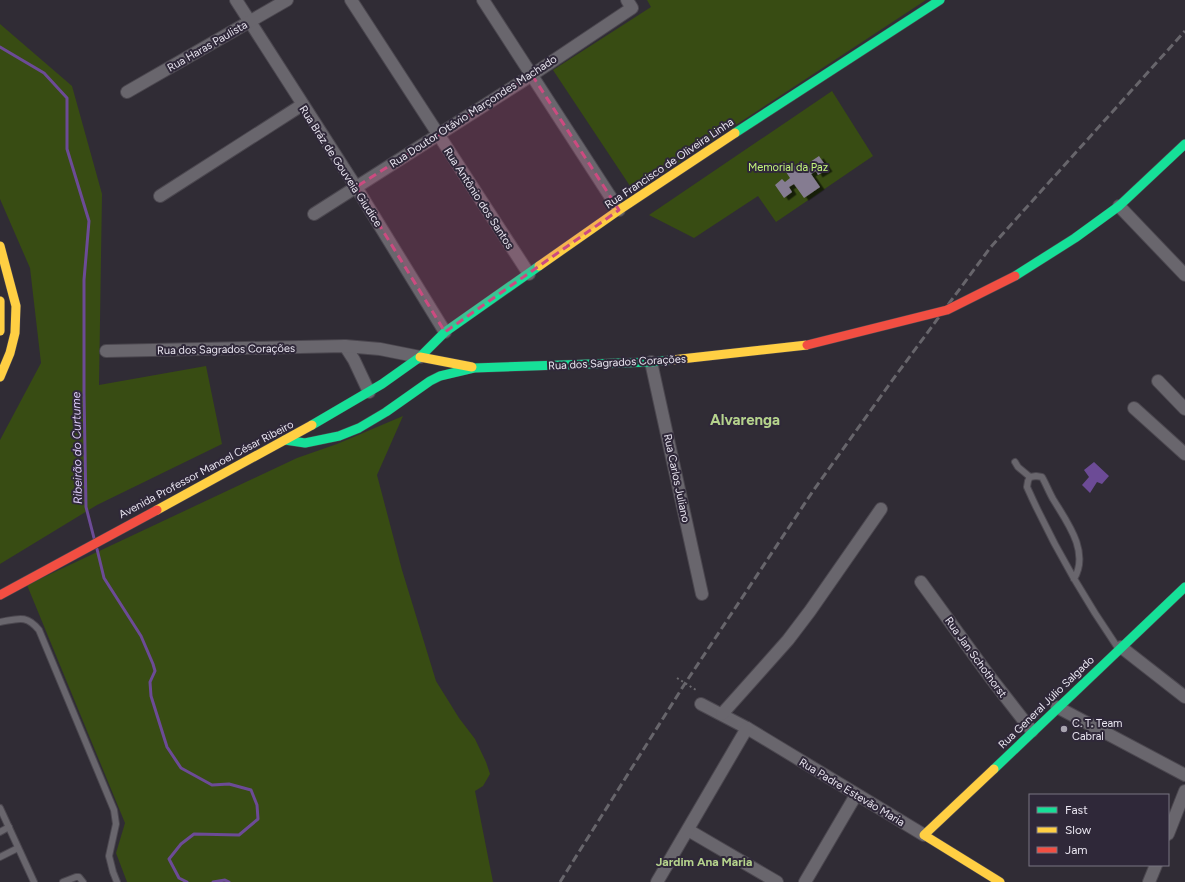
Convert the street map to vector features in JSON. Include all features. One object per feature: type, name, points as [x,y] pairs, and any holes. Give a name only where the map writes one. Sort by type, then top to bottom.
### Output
[{"type":"main road","name":"Rua Francisco de Oliveira Linha","points":[[420,357],[445,332],[619,210],[940,0]]},
{"type":"main road","name":"Rua dos Sagrados Corações","points":[[474,368],[651,362],[807,345],[947,310],[1015,276],[1075,238],[1120,206],[1185,144]]},
{"type":"main road","points":[[0,246],[16,306],[15,333],[10,353],[0,376]]},
{"type":"main road","points":[[0,301],[0,331]]},
{"type":"main road","points":[[420,357],[474,368]]},
{"type":"main road","name":"Avenida Professor Manoel César Ribeiro","points":[[0,595],[371,395],[382,384],[420,357]]},
{"type":"main road","points":[[285,440],[305,442],[339,436],[359,428],[384,410],[430,381],[440,376],[474,368]]},
{"type":"main road","name":"Rua General Júlio Salgado","points":[[924,835],[1185,587]]},
{"type":"main road","name":"Rua Padre Estevão Maria","points":[[924,835],[1000,882]]},
{"type":"street","name":"Rua Bráz de Gouveia Giudice","points":[[236,0],[356,187],[445,332]]},
{"type":"street","name":"Rua Haras Paulista","points":[[127,92],[287,0]]},
{"type":"street","name":"Rua Antônio dos Santos","points":[[351,0],[529,274]]},
{"type":"street","points":[[483,0],[619,210]]},
{"type":"street","name":"Rua Doutor Otávio Marçondes Machado","points":[[314,214],[532,74],[630,4]]},
{"type":"street","points":[[160,196],[302,105]]},
{"type":"street","points":[[1120,206],[1185,275]]},
{"type":"street","points":[[345,346],[354,360],[371,395]]},
{"type":"street","name":"Rua dos Sagrados Corações","points":[[106,351],[345,346],[380,349],[420,357]]},
{"type":"street","name":"Rua Carlos Juliano","points":[[651,362],[702,594]]},
{"type":"street","points":[[1158,381],[1185,409]]},
{"type":"street","points":[[1134,408],[1185,454]]},
{"type":"street","points":[[722,714],[788,640],[810,611],[880,509]]},
{"type":"street","name":"Rua Jan Schothorst","points":[[921,582],[990,678],[1032,731]]},
{"type":"street","points":[[1120,648],[1185,697]]},
{"type":"street","name":"Rua Padre Estevão Maria","points":[[702,704],[747,728],[924,835]]},
{"type":"street","points":[[1057,707],[1185,776]]},
{"type":"street","points":[[657,882],[747,728]]},
{"type":"street","points":[[1169,831],[1185,791]]},
{"type":"street","points":[[805,882],[856,795]]},
{"type":"street","points":[[688,830],[777,882]]},
{"type":"street","points":[[1149,882],[1156,866]]},
{"type":"lane","points":[[1015,462],[1018,467],[1030,477],[1042,477],[1071,530],[1080,556],[1078,573],[1074,579]]},
{"type":"lane","points":[[1030,477],[1027,487],[1047,531],[1102,626],[1120,648]]},
{"type":"lane","points":[[0,622],[24,618],[33,622],[39,630],[114,810],[116,824],[109,856],[113,872],[118,882]]},
{"type":"lane","points":[[0,808],[34,882]]},
{"type":"lane","points":[[0,832],[9,827]]},
{"type":"lane","points":[[0,857],[18,848]]},
{"type":"lane","points":[[63,882],[79,877],[82,882]]},
{"type":"path","points":[[677,678],[696,690]]},
{"type":"highlighted area","points":[[532,75],[619,210],[445,332],[356,187]]},
{"type":"green space","points":[[647,0],[926,0],[634,192],[553,70],[651,7]]},
{"type":"green space","points":[[0,24],[72,86],[102,194],[99,385],[206,366],[222,444],[97,505],[0,564],[0,440],[41,363],[30,268],[0,199]]},
{"type":"green space","name":"Memorial da Paz","points":[[832,91],[873,156],[776,222],[758,196],[694,238],[649,215]]},
{"type":"green space","points":[[403,416],[377,475],[402,570],[436,681],[459,718],[475,739],[490,774],[483,786],[475,791],[493,882],[127,882],[116,853],[125,823],[27,585],[297,458],[337,444]]},
{"type":"shaded area","points":[[1094,462],[1109,476],[1102,484],[1097,482],[1090,493],[1082,485],[1089,477],[1084,470]]},
{"type":"building","points":[[819,156],[828,169],[818,175],[816,171],[811,174],[820,187],[804,198],[794,184],[789,187],[792,192],[784,198],[775,185],[782,179],[785,182],[790,178],[786,172],[802,161],[808,169],[812,166],[810,162]]},
{"type":"waterway","name":"Ribeirão do Curtume","points":[[0,47],[44,73],[67,98],[67,149],[89,221],[84,280],[84,394],[86,507],[94,538]]},
{"type":"waterway","name":"Ribeirão do Curtume","points":[[97,549],[104,578],[141,636],[153,664],[155,671],[150,682],[151,696],[167,747],[181,768],[212,785],[229,784],[251,790],[257,805],[258,819],[239,835],[194,834],[181,844],[169,859],[179,878],[187,882]]},
{"type":"waterway","name":"Ribeirão do Curtume","points":[[213,882],[225,880],[229,882]]},
{"type":"railway","points":[[560,882],[684,685],[813,491],[891,382],[990,248],[1185,31]]},
{"type":"traffic: fast","points":[[735,133],[940,0]]},
{"type":"traffic: fast","points":[[1015,276],[1075,238],[1119,206],[1185,144]]},
{"type":"traffic: fast","points":[[312,425],[382,384],[420,357],[445,332],[539,266]]},
{"type":"traffic: fast","points":[[285,440],[305,443],[339,436],[359,428],[386,412],[430,381],[440,376],[474,368],[672,360]]},
{"type":"traffic: fast","points":[[994,769],[1185,587]]},
{"type":"traffic: slow","points":[[539,266],[619,210],[735,133]]},
{"type":"traffic: slow","points":[[0,246],[16,306],[15,333],[10,353],[0,377]]},
{"type":"traffic: slow","points":[[0,301],[0,331]]},
{"type":"traffic: slow","points":[[672,360],[807,345]]},
{"type":"traffic: slow","points":[[420,357],[472,367]]},
{"type":"traffic: slow","points":[[157,510],[312,425]]},
{"type":"traffic: slow","points":[[994,769],[924,835],[1000,882]]},
{"type":"traffic: jam","points":[[807,345],[947,310],[1015,276]]},
{"type":"traffic: jam","points":[[0,595],[157,510]]},
{"type":"place","name":"C. T. Team Cabral","points":[[1064,729]]},
{"type":"district","name":"Alvarenga","points":[[745,420]]},
{"type":"district","name":"Jardim Ana Maria","points":[[704,862]]}]
